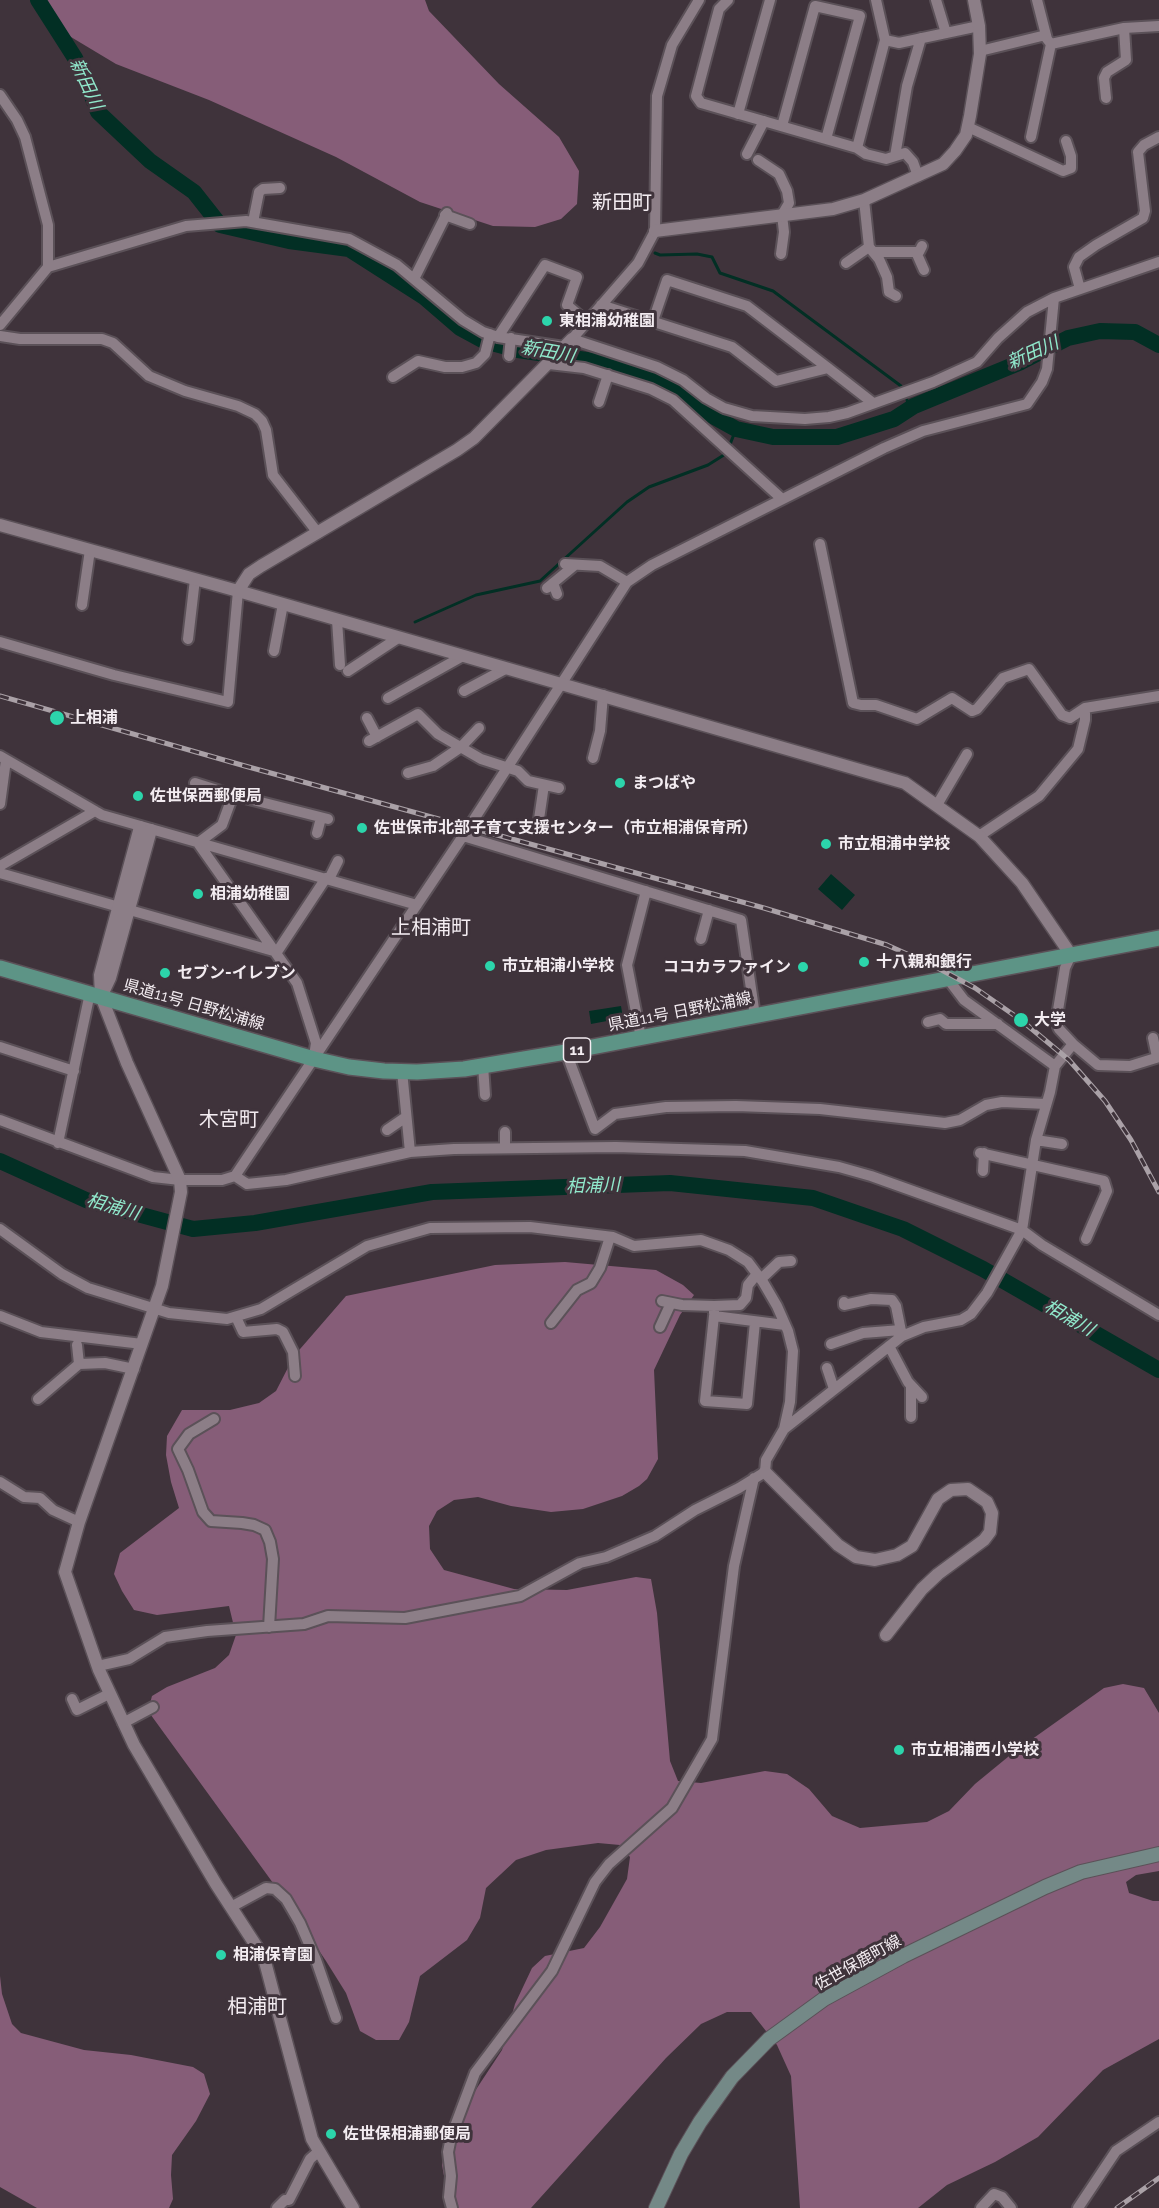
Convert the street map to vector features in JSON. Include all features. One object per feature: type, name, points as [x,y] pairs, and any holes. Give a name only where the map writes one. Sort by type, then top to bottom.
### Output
[{"type":"main road","name":"県道11号 日野松浦線","points":[[0,968],[314,1059],[349,1066],[402,1071],[464,1069],[566,1052],[1159,938]]},
{"type":"main road","name":"佐世保鹿町線","points":[[656,2208],[681,2154],[700,2122],[732,2077],[769,2039],[824,1999],[903,1956],[1044,1887],[1081,1872],[1159,1854]]},
{"type":"street","points":[[0,642],[114,675],[228,702],[238,591],[249,574],[474,438],[560,352],[638,262],[655,231],[657,96],[672,45],[699,0]]},
{"type":"street","points":[[728,0],[719,9],[696,96],[701,103],[857,148],[866,154],[886,159],[905,153],[913,162],[918,176]]},
{"type":"street","points":[[738,114],[770,0]]},
{"type":"street","points":[[857,148],[885,40],[876,0]]},
{"type":"street","points":[[936,0],[946,33]]},
{"type":"street","points":[[1030,137],[1048,40],[1037,0]]},
{"type":"street","points":[[655,231],[833,209],[864,200],[943,164],[966,135],[968,127],[980,51],[977,1]]},
{"type":"street","points":[[782,126],[815,6],[860,16],[826,139]]},
{"type":"street","points":[[885,40],[900,43],[979,26]]},
{"type":"street","points":[[980,51],[1124,28],[1159,26]]},
{"type":"street","points":[[1106,98],[1104,78],[1107,72],[1126,60],[1124,28]]},
{"type":"street","points":[[895,156],[908,86],[921,38]]},
{"type":"street","points":[[0,94],[25,137],[48,225],[48,267]]},
{"type":"street","points":[[747,154],[764,121]]},
{"type":"street","points":[[968,127],[1064,171],[1071,168],[1071,156],[1066,141]]},
{"type":"street","points":[[1080,289],[1074,267],[1079,257],[1143,218],[1145,211],[1138,152],[1144,145],[1159,137]]},
{"type":"street","points":[[758,160],[779,174],[787,191],[789,203],[782,215],[784,232],[781,254]]},
{"type":"street","points":[[253,222],[259,192],[263,189],[280,188]]},
{"type":"street","points":[[864,200],[872,250],[887,277],[892,297]]},
{"type":"street","points":[[414,279],[446,214],[470,224]]},
{"type":"street","points":[[0,325],[48,267],[186,226],[253,222],[349,239],[397,265],[463,320],[493,335],[560,352],[657,367],[683,380],[706,398],[724,408],[752,416],[805,419],[829,417],[933,382],[977,362],[1027,312],[1054,298],[1159,262]]},
{"type":"street","points":[[846,263],[872,250],[919,249],[924,270]]},
{"type":"street","points":[[393,377],[418,362],[445,367],[462,367],[476,363],[484,354],[493,335],[545,265],[577,277],[567,305],[587,322]]},
{"type":"street","points":[[653,321],[667,280],[747,306],[873,403]]},
{"type":"street","points":[[0,1120],[180,1186],[235,1176],[463,836],[627,582],[652,565],[884,448],[923,431],[1027,404],[1042,382],[1047,369],[1054,298]]},
{"type":"street","points":[[602,305],[732,347],[776,381],[828,368]]},
{"type":"street","points":[[0,336],[20,339],[102,339],[113,343],[149,376],[185,392],[238,406],[255,414],[262,421],[266,430],[273,474],[318,533]]},
{"type":"street","points":[[509,356],[511,339]]},
{"type":"street","points":[[560,352],[584,368],[651,388],[673,400],[782,499]]},
{"type":"street","points":[[599,402],[608,375]]},
{"type":"street","points":[[0,525],[603,695],[905,783],[979,836],[1022,883],[1071,955],[1065,968],[1056,1022],[1072,1044],[1098,1065],[1130,1066],[1158,1057],[1153,1038]]},
{"type":"street","points":[[820,544],[853,703],[876,705],[917,719],[952,698],[972,711],[977,709],[1004,678],[1029,669],[1062,715],[1070,718],[1085,708],[1159,696]]},
{"type":"street","points":[[82,605],[90,550]]},
{"type":"street","points":[[557,594],[550,585],[570,564],[600,566],[627,582]]},
{"type":"street","points":[[188,639],[195,579]]},
{"type":"street","points":[[274,651],[283,604]]},
{"type":"street","points":[[337,620],[344,668],[398,638]]},
{"type":"street","points":[[388,698],[463,656]]},
{"type":"street","points":[[464,691],[507,668]]},
{"type":"street","points":[[593,758],[600,731],[603,695]]},
{"type":"street","points":[[979,836],[1039,796],[1063,764],[1078,749],[1085,720],[1085,708]]},
{"type":"street","points":[[367,718],[373,739],[418,714],[438,734],[481,759],[518,771],[528,781],[559,788]]},
{"type":"street","points":[[410,771],[433,766],[461,747],[479,728]]},
{"type":"street","points":[[937,805],[967,754]]},
{"type":"street","points":[[0,804],[3,758],[102,815],[417,905]]},
{"type":"street","points":[[195,783],[324,819],[318,833]]},
{"type":"street","points":[[539,819],[544,785]]},
{"type":"street","points":[[198,843],[222,825],[232,795]]},
{"type":"street","points":[[0,866],[95,811]]},
{"type":"street","points":[[58,1143],[74,1071],[100,975],[123,909],[145,828]]},
{"type":"street","points":[[463,836],[741,920],[755,1016]]},
{"type":"street","points":[[198,843],[297,983],[316,1042],[314,1059]]},
{"type":"street","points":[[277,952],[338,861]]},
{"type":"street","points":[[0,873],[277,952]]},
{"type":"street","points":[[641,1038],[627,964],[646,891]]},
{"type":"street","points":[[701,939],[709,910]]},
{"type":"street","points":[[948,979],[964,1000],[1055,1066]]},
{"type":"street","points":[[96,995],[180,1186],[162,1286],[79,1522],[65,1572],[98,1666],[123,1723],[210,1874],[264,1958],[308,2126],[318,2152],[353,2208]]},
{"type":"street","points":[[928,1022],[940,1019],[946,1024],[999,1024]]},
{"type":"street","points":[[831,1344],[863,1333],[902,1333],[961,1320],[971,1314],[987,1293],[1020,1233],[1036,1140],[1055,1066],[1072,1044]]},
{"type":"street","points":[[0,1047],[74,1071]]},
{"type":"street","points":[[566,1052],[595,1129]]},
{"type":"street","points":[[483,1065],[485,1095]]},
{"type":"street","points":[[402,1071],[410,1152]]},
{"type":"street","points":[[582,1148],[595,1129],[615,1114],[666,1107],[736,1106],[820,1109],[945,1123],[960,1120],[986,1105],[1002,1102],[1046,1104]]},
{"type":"street","points":[[387,1130],[406,1118]]},
{"type":"street","points":[[505,1132],[505,1148]]},
{"type":"street","points":[[1036,1140],[1062,1144]]},
{"type":"street","points":[[235,1176],[247,1184],[286,1180],[410,1152],[454,1149],[582,1148],[745,1151],[838,1167],[906,1187],[1020,1233],[1159,1315]]},
{"type":"street","points":[[983,1171],[982,1153],[1104,1180],[1107,1191],[1086,1239]]},
{"type":"street","points":[[0,1229],[62,1274],[88,1288],[169,1313],[227,1319],[261,1309],[368,1246],[430,1228],[530,1227],[610,1237],[634,1246],[700,1240],[729,1250],[748,1262],[759,1276],[785,1325],[793,1351],[790,1402],[784,1429],[760,1475],[734,1566],[712,1739],[672,1808],[609,1864],[595,1882],[552,1971],[475,2073],[448,2152],[451,2176],[449,2197],[452,2208]]},
{"type":"street","points":[[551,1323],[577,1290],[591,1283],[600,1268],[610,1237]]},
{"type":"street","points":[[714,1311],[740,1305],[746,1298],[748,1285],[776,1259],[791,1261]]},
{"type":"street","points":[[844,1302],[844,1305],[871,1299],[892,1300],[896,1306],[902,1333]]},
{"type":"street","points":[[660,1327],[666,1302],[755,1322],[785,1325]]},
{"type":"street","points":[[714,1311],[705,1401],[747,1404],[755,1322]]},
{"type":"street","points":[[0,1316],[41,1332],[142,1344]]},
{"type":"street","points":[[236,1317],[243,1332],[277,1329],[283,1332],[293,1352],[296,1376]]},
{"type":"street","points":[[784,1429],[889,1346],[902,1333]]},
{"type":"street","points":[[77,1345],[79,1364]]},
{"type":"street","points":[[889,1346],[911,1385],[922,1397]]},
{"type":"street","points":[[38,1399],[79,1364],[105,1363],[134,1369]]},
{"type":"street","points":[[826,1368],[834,1389]]},
{"type":"street","points":[[911,1385],[911,1417]]},
{"type":"street","points":[[214,1419],[189,1434],[178,1449],[188,1470],[202,1512],[211,1521],[255,1525],[265,1530],[273,1558],[270,1627]]},
{"type":"street","points":[[98,1666],[129,1659],[165,1637],[207,1631],[304,1624],[328,1616],[405,1618],[520,1596],[580,1563],[606,1557],[655,1536],[696,1510],[740,1488],[760,1475]]},
{"type":"street","points":[[760,1475],[838,1545],[856,1557],[875,1560],[897,1555],[912,1546],[938,1499],[951,1490],[968,1489],[987,1502],[992,1513],[990,1532],[984,1540],[938,1574],[922,1589],[886,1635]]},
{"type":"street","points":[[0,1482],[24,1497],[40,1498],[53,1510],[79,1522]]},
{"type":"street","points":[[72,1699],[77,1710],[109,1694]]},
{"type":"street","points":[[123,1723],[153,1707]]},
{"type":"street","points":[[231,1907],[266,1888],[275,1889],[286,1899],[300,1923],[316,1960],[336,2018]]},
{"type":"street","points":[[1078,2208],[1116,2151],[1159,2122]]},
{"type":"street","points":[[278,2208],[285,2200],[289,2200],[310,2160],[318,2152]]},
{"type":"street","points":[[981,2208],[994,2194],[1002,2197],[1011,2208]]},
{"type":"shaded area","points":[[37,0],[425,0],[429,11],[499,84],[559,137],[579,171],[577,204],[561,219],[535,227],[493,226],[420,202],[336,157],[209,100],[116,64],[66,34]]},
{"type":"shaded area","points":[[831,874],[855,895],[842,910],[818,889]]},
{"type":"shaded area","points":[[621,1006],[623,1018],[591,1024],[589,1011]]},
{"type":"shaded area","points":[[565,1262],[656,1270],[683,1285],[694,1295],[680,1315],[654,1370],[658,1459],[647,1479],[639,1486],[622,1496],[583,1509],[551,1512],[511,1506],[478,1497],[454,1500],[437,1511],[429,1526],[430,1549],[444,1570],[514,1589],[567,1590],[636,1577],[651,1579],[657,1613],[670,1761],[678,1781],[701,1783],[765,1771],[787,1774],[809,1789],[832,1816],[860,1828],[927,1822],[949,1811],[975,1784],[1014,1752],[1104,1688],[1123,1684],[1144,1688],[1159,1713],[1159,1871],[1136,1875],[1126,1882],[1129,1893],[1159,1901],[1159,2039],[1103,2070],[1038,2137],[995,2162],[947,2185],[918,2208],[800,2208],[791,2076],[777,2045],[751,2012],[727,2012],[701,2024],[666,2058],[531,2208],[450,2208],[442,2165],[448,2132],[502,2050],[515,2004],[532,1968],[545,1956],[584,1948],[600,1927],[627,1879],[630,1857],[620,1845],[598,1843],[546,1850],[516,1860],[486,1888],[480,1918],[467,1940],[420,1976],[409,2022],[399,2040],[376,2040],[360,2031],[346,1993],[326,1961],[281,1894],[148,1711],[152,1696],[167,1687],[215,1668],[229,1655],[236,1635],[229,1606],[157,1615],[134,1610],[114,1574],[120,1553],[179,1508],[166,1455],[167,1436],[182,1410],[230,1410],[259,1403],[276,1391],[294,1356],[346,1296],[495,1265]]},
{"type":"shaded area","points":[[0,1976],[2,1994],[12,2024],[21,2033],[84,2050],[131,2055],[193,2067],[204,2074],[210,2094],[196,2121],[172,2155],[173,2199],[169,2208],[37,2208],[0,2187]]},
{"type":"waterway","name":"新田川","points":[[38,0],[75,58],[98,112],[150,161],[194,192],[220,225],[289,241],[349,249],[424,297],[460,328],[484,341],[518,350],[607,363],[670,385],[700,409],[736,429],[773,437],[837,437],[894,419],[914,406],[1021,362],[1068,338],[1100,331],[1135,332],[1159,345]]},
{"type":"waterway","points":[[655,253],[660,255],[697,254],[712,257],[720,273],[773,291],[901,386]]},
{"type":"waterway","points":[[907,400],[910,408]]},
{"type":"waterway","points":[[729,447],[736,429]]},
{"type":"waterway","points":[[415,622],[476,595],[540,581],[627,502],[649,487],[708,465],[727,453]]},
{"type":"waterway","name":"相浦川","points":[[0,1161],[86,1200],[193,1229],[255,1223],[432,1192],[670,1183],[813,1198],[903,1229],[983,1269],[1159,1370]]},
{"type":"railway","points":[[0,696],[245,766],[764,908],[887,945],[975,988],[1021,1020],[1069,1060],[1105,1101],[1131,1140],[1159,1192]]},
{"type":"railway","points":[[1117,2208],[1159,2178]]},
{"type":"place","name":"東相浦幼稚園","points":[[547,321]]},
{"type":"place","name":"上相浦","points":[[57,718]]},
{"type":"place","name":"まつばや","points":[[620,783]]},
{"type":"place","name":"佐世保西郵便局","points":[[138,796]]},
{"type":"place","name":"佐世保市北部子育て支援センター（市立相浦保育所）","points":[[362,828]]},
{"type":"place","name":"市立相浦中学校","points":[[826,844]]},
{"type":"place","name":"相浦幼稚園","points":[[198,894]]},
{"type":"place","name":"十八親和銀行","points":[[864,962]]},
{"type":"place","name":"市立相浦小学校","points":[[490,966]]},
{"type":"place","name":"ココカラファイン","points":[[803,967]]},
{"type":"place","name":"セブン-イレブン","points":[[165,973]]},
{"type":"place","name":"大学","points":[[1021,1020]]},
{"type":"place","name":"市立相浦西小学校","points":[[899,1750]]},
{"type":"place","name":"相浦保育園","points":[[221,1955]]},
{"type":"place","name":"佐世保相浦郵便局","points":[[331,2134]]},
{"type":"district","name":"新田町","points":[[622,203]]},
{"type":"district","name":"上相浦町","points":[[431,928]]},
{"type":"district","name":"木宮町","points":[[229,1120]]},
{"type":"district","name":"相浦町","points":[[257,2007]]}]
